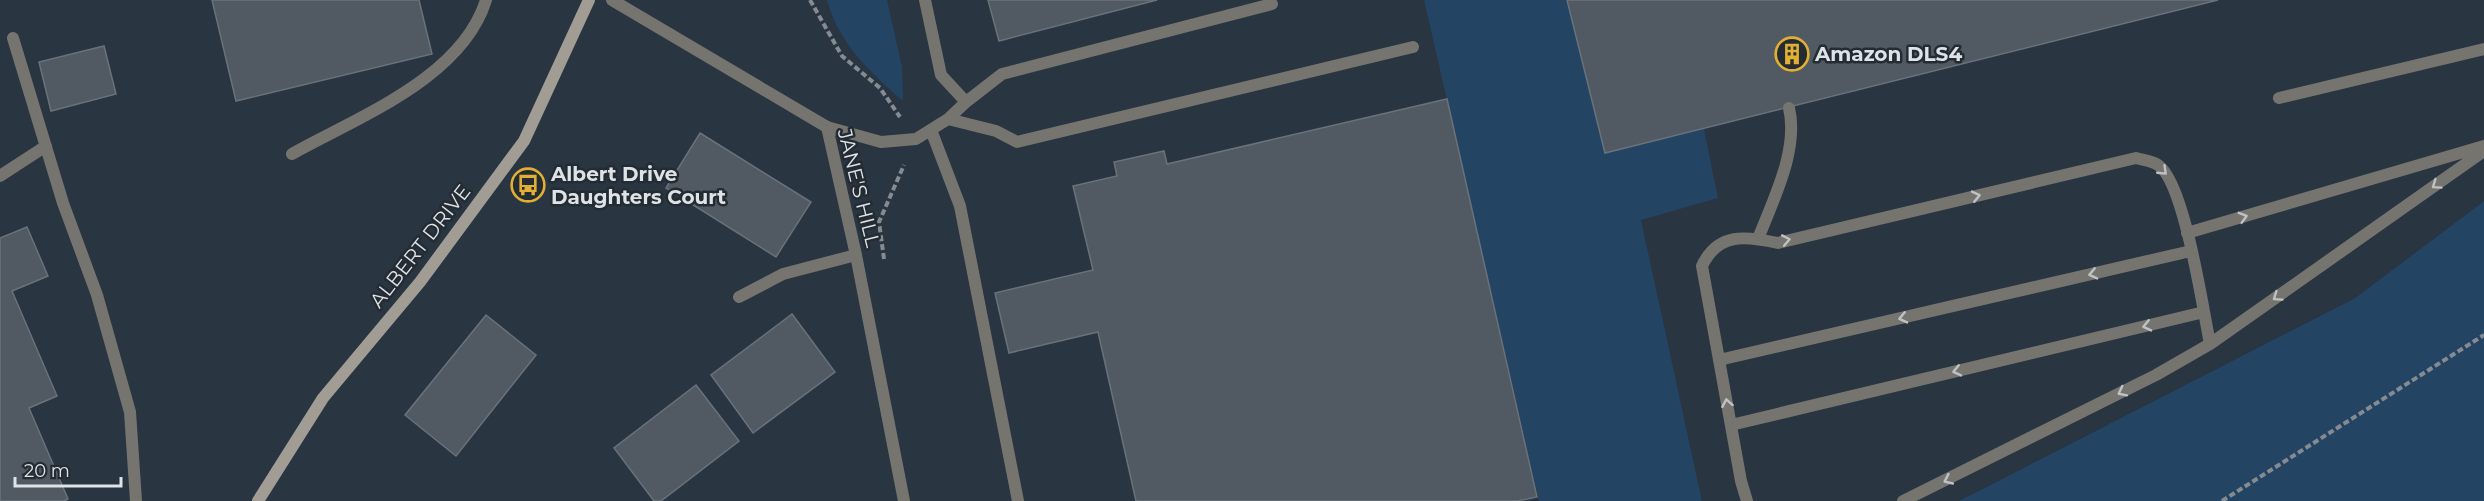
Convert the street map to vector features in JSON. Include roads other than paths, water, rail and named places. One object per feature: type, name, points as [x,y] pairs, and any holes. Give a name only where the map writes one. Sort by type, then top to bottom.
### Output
[{"type":"street","points":[[292,154],[386,102],[441,68],[467,40],[486,0]]},
{"type":"street","name":"ALBERT DRIVE","points":[[258,501],[323,398],[420,282],[524,141],[589,0]]},
{"type":"street","name":"JANE'S HILL","points":[[612,0],[827,127],[856,255],[904,501]]},
{"type":"street","points":[[925,0],[941,75],[966,102]]},
{"type":"street","points":[[827,127],[881,142],[916,139],[948,119],[1002,74],[1272,4]]},
{"type":"street","points":[[13,38],[46,146],[97,295],[130,412],[136,501]]},
{"type":"street","points":[[948,119],[996,131],[1017,141],[1413,47]]},
{"type":"street","points":[[2279,98],[2484,48]]},
{"type":"street","points":[[1758,239],[1789,147],[1791,119],[1789,108]]},
{"type":"street","points":[[931,130],[960,206],[1018,501]]},
{"type":"street","points":[[0,176],[46,146]]},
{"type":"street","points":[[2187,233],[2484,146]]},
{"type":"street","points":[[1903,501],[2156,375],[2210,344],[2484,151]]},
{"type":"street","points":[[1747,501],[1702,266],[1709,250],[1738,237],[1778,243],[2136,158],[2158,165],[2172,180],[2187,233],[2210,344]]},
{"type":"street","points":[[1719,360],[2191,251]]},
{"type":"street","points":[[739,297],[783,274],[856,255]]},
{"type":"street","points":[[1731,425],[2204,312]]},
{"type":"place","name":"Amazon DLS4","points":[[1792,54]]},
{"type":"place","name":"Albert Drive Daughters Court","points":[[528,185]]}]
